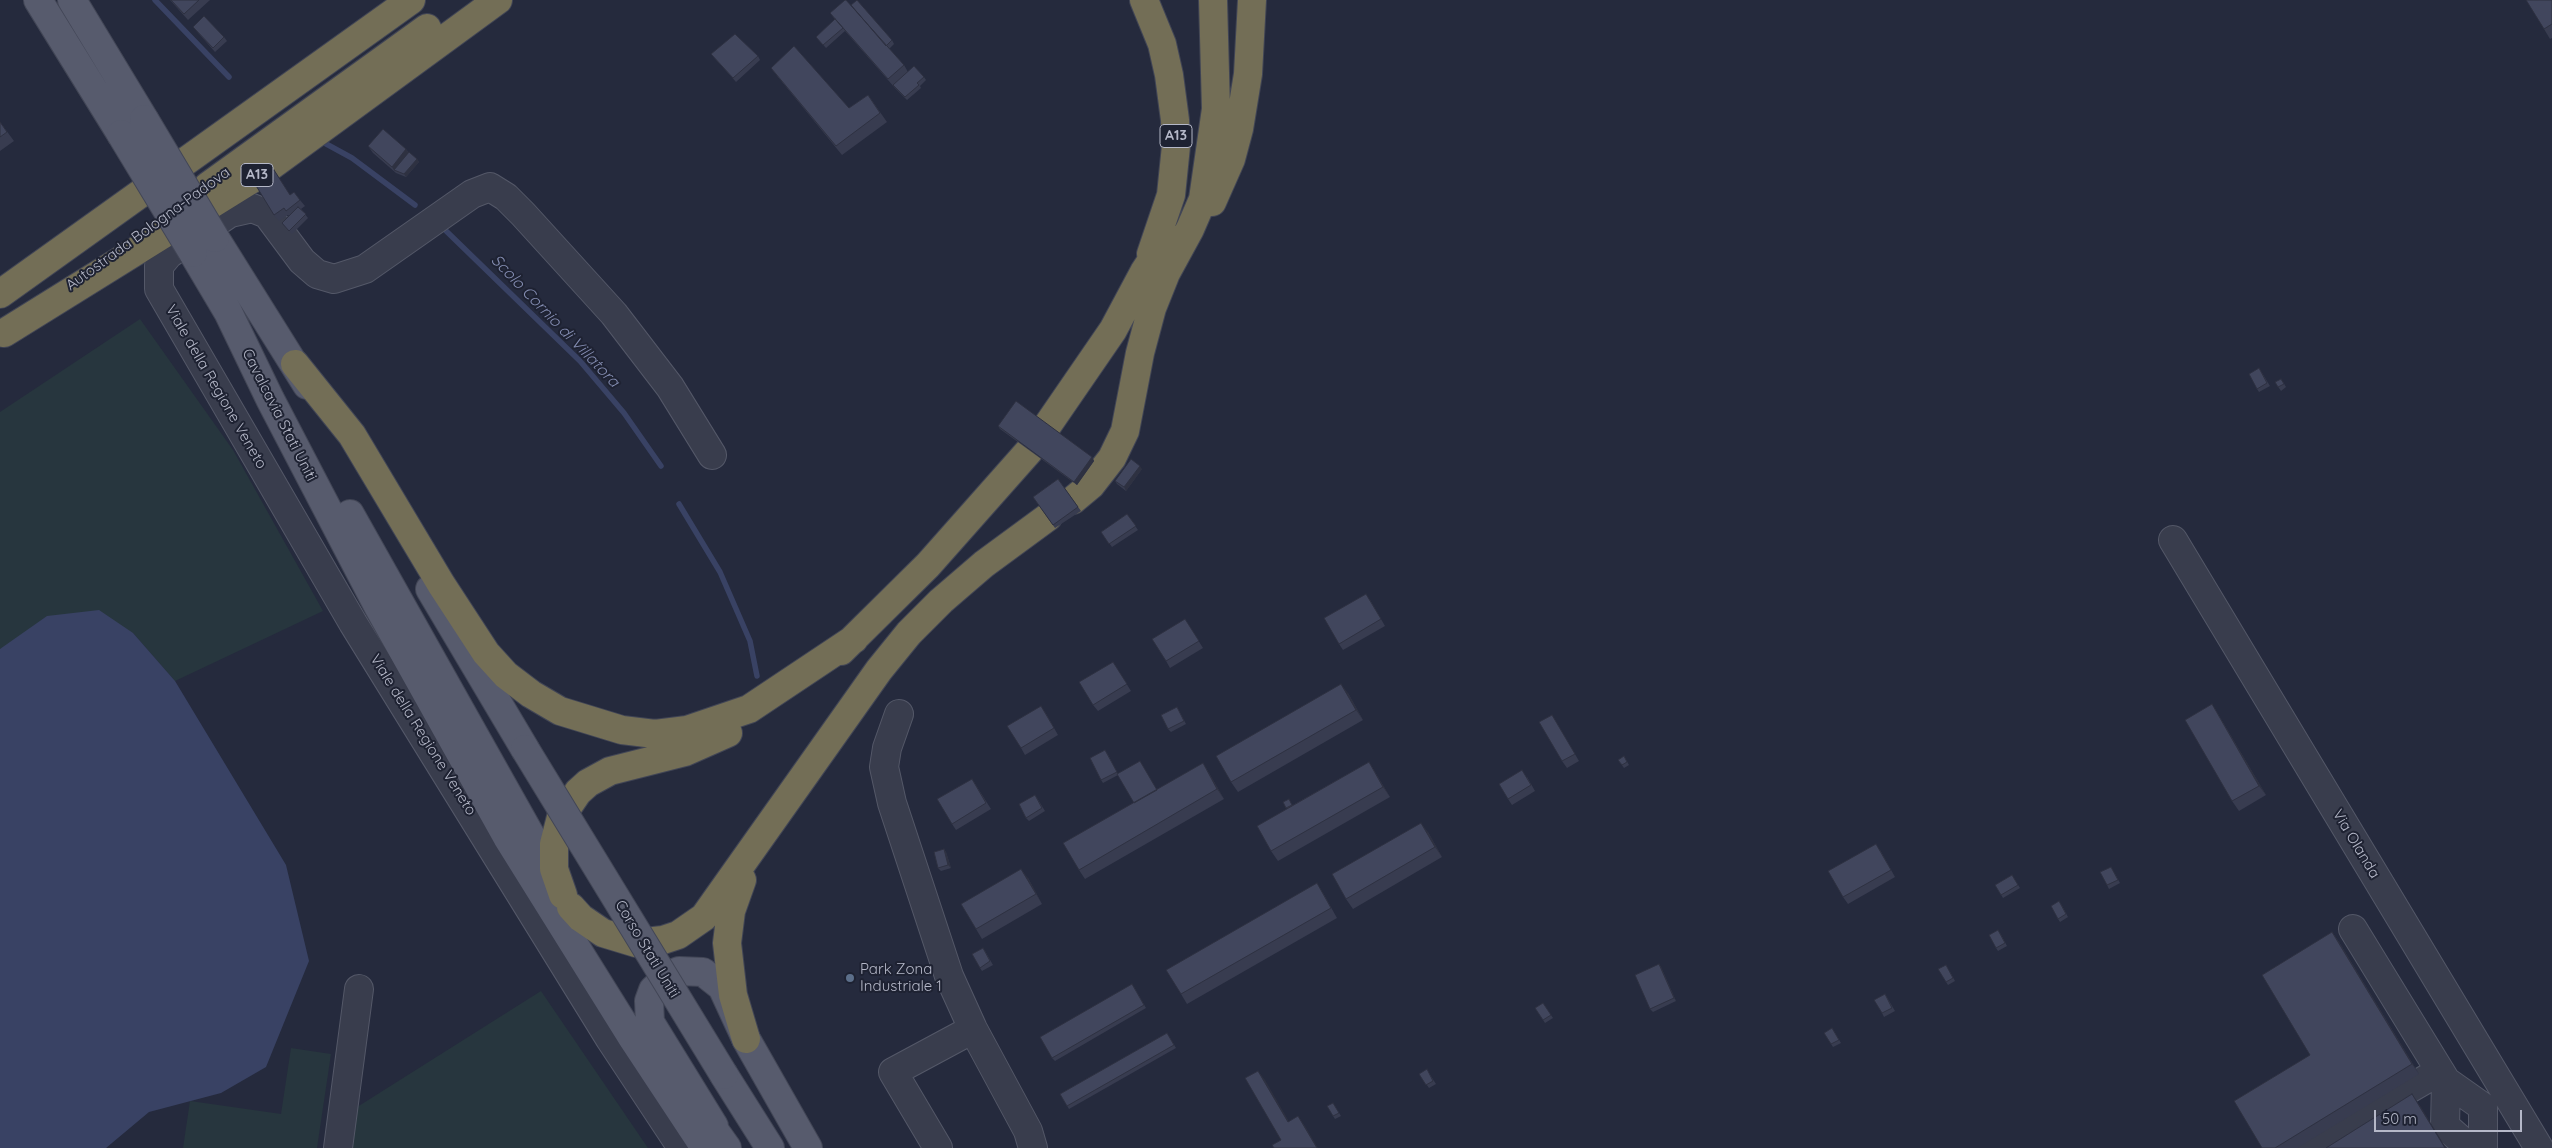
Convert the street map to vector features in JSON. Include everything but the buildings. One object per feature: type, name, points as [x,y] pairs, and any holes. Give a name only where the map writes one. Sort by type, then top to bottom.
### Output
[{"type":"highway","points":[[0,294],[411,0]]},
{"type":"highway","name":"Autostrada Bologna-Padova","points":[[2,335],[466,0]]},
{"type":"highway","name":"A13","points":[[2,335],[260,174],[498,0]]},
{"type":"highway","name":"A13","points":[[1144,0],[1162,44],[1169,75],[1176,146],[1171,195],[1144,272]]},
{"type":"highway","points":[[1072,500],[1091,485],[1112,458],[1125,431],[1140,353],[1152,308],[1166,273],[1190,229],[1203,198],[1216,109],[1213,0]]},
{"type":"highway","points":[[1152,308],[1197,233],[1231,159],[1239,129],[1248,74],[1252,0]]},
{"type":"highway","points":[[1047,426],[1113,330],[1144,272],[1171,232],[1208,167]]},
{"type":"highway","points":[[295,364],[352,435],[441,584],[486,653],[506,675],[560,711],[622,730],[656,734],[687,730],[749,709],[854,639]]},
{"type":"highway","points":[[1029,451],[928,565],[854,639],[792,694],[749,722],[685,752],[610,771],[588,783],[569,803],[556,832],[554,863],[567,901],[593,928],[618,939],[649,942],[678,935],[704,918],[878,670],[909,632],[984,564],[1048,518]]},
{"type":"highway","points":[[746,1039],[733,995],[727,943],[731,911],[741,882],[773,818]]},
{"type":"main road","name":"Cavalcavia Stati Uniti","points":[[38,0],[228,312],[270,399],[378,608],[507,837],[618,1016],[705,1148]]},
{"type":"main road","points":[[72,0],[215,238],[295,364]]},
{"type":"main road","points":[[228,312],[283,392],[567,901],[656,1047],[727,1148]]},
{"type":"main road","name":"Corso Stati Uniti","points":[[295,364],[525,749],[770,1148]]},
{"type":"main road","points":[[727,1148],[652,1027],[648,1011],[653,990],[660,982],[679,971],[703,972],[722,987],[746,1039],[808,1148]]},
{"type":"street","name":"Viale della Regione Veneto","points":[[682,1148],[610,1039],[353,623],[159,289],[159,266],[170,254],[230,214],[252,208],[267,214],[302,260],[317,274],[334,279],[365,269],[472,194],[490,187],[506,197],[523,214],[614,314],[670,387],[712,455]]},
{"type":"street","name":"Via Olanda","points":[[2173,540],[2539,1148]]},
{"type":"street","points":[[899,714],[887,748],[884,767],[892,803],[949,976],[973,1029],[1035,1142]]},
{"type":"street","points":[[2353,929],[2443,1076],[2483,1107],[2482,1148]]},
{"type":"street","points":[[338,1148],[359,989]]},
{"type":"street","points":[[938,1148],[893,1072],[973,1029]]},
{"type":"street","points":[[2307,1148],[2443,1076]]},
{"type":"street","points":[[2443,1076],[2445,1126],[2470,1148]]},
{"type":"shaded area","points":[[140,319],[233,450],[323,611],[175,681],[133,633],[0,649],[0,412]]},
{"type":"shaded area","points":[[541,991],[648,1148],[350,1148],[354,1109]]},
{"type":"shaded area","points":[[291,1048],[331,1054],[317,1148],[183,1148],[190,1101],[281,1114]]},
{"type":"water","points":[[99,610],[133,633],[175,681],[286,865],[309,961],[266,1067],[221,1093],[149,1112],[106,1148],[0,1148],[0,649],[47,616]]},
{"type":"waterway","name":"Scolo Cornio di Villatora","points":[[155,0],[229,77]]},
{"type":"waterway","name":"Scolo Cornio di Villatora","points":[[319,140],[352,158],[415,205]]},
{"type":"waterway","name":"Scolo Cornio di Villatora","points":[[441,226],[580,361],[624,413],[661,466]]},
{"type":"waterway","name":"Scolo Cornio di Villatora","points":[[679,504],[720,572],[750,641],[757,676]]},
{"type":"place","name":"Park Zona Industriale 1","points":[[850,978]]}]
